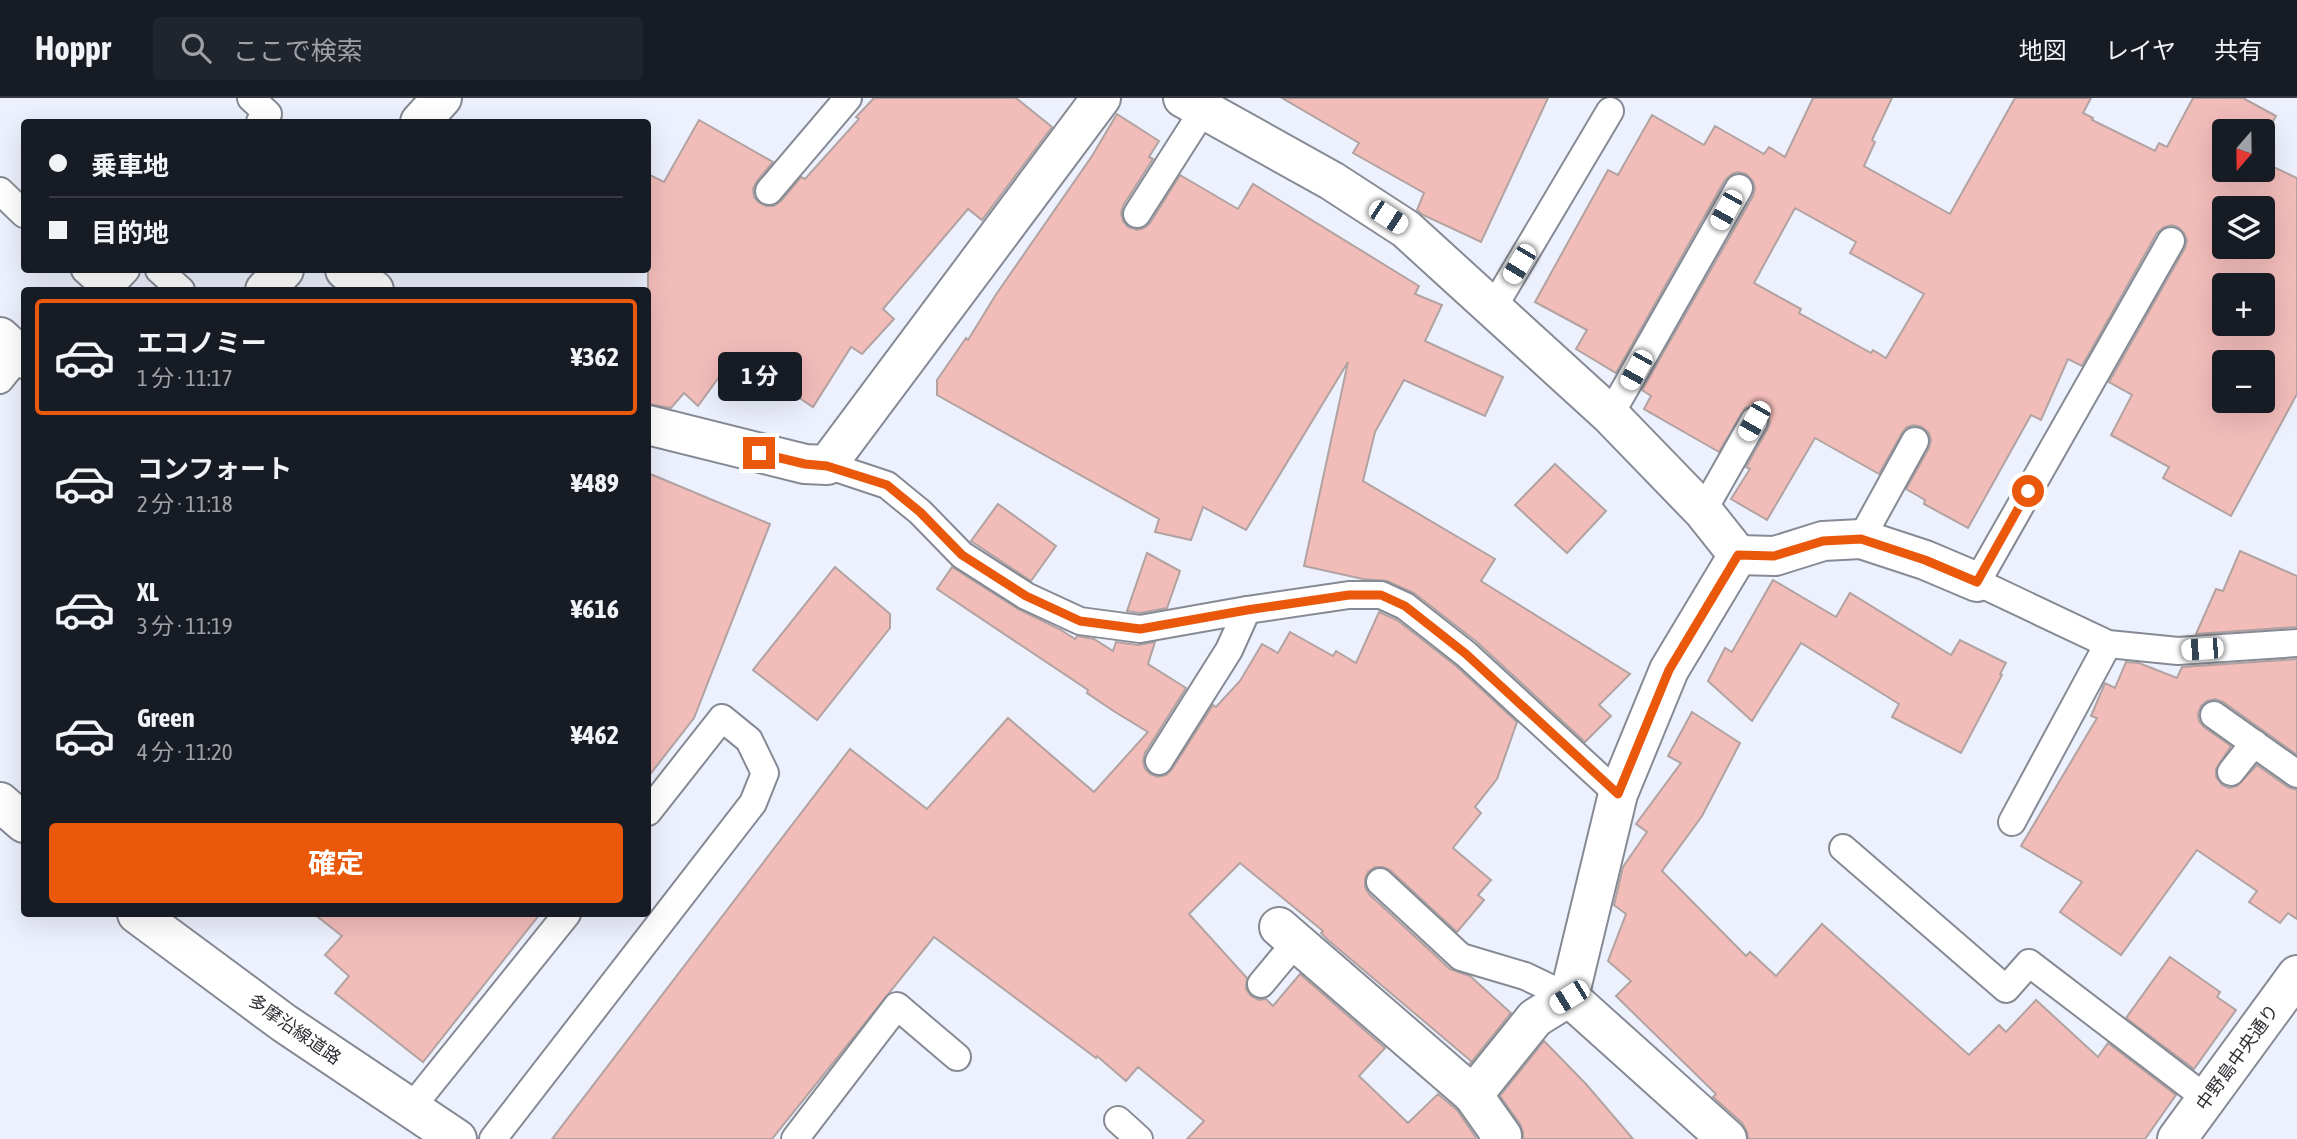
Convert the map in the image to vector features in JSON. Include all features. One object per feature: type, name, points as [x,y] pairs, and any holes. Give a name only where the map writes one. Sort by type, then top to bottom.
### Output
[{"type":"street","points":[[423,119],[442,98]]},
{"type":"street","points":[[651,426],[805,464],[827,466],[1101,98]]},
{"type":"street","points":[[1193,104],[1332,181],[1406,229],[1610,415],[1703,511],[1738,555],[1774,556],[1823,541],[1861,539],[1925,560],[1977,582]]},
{"type":"street","points":[[349,273],[370,287]]},
{"type":"street","points":[[1473,1095],[1535,1018],[1569,997],[1618,794],[1669,670],[1738,555]]},
{"type":"street","points":[[0,802],[21,820]]},
{"type":"street","name":"多摩沿線道路","points":[[141,917],[284,1023],[457,1139]]},
{"type":"street","points":[[1287,935],[1473,1095],[1502,1136],[1499,1139]]},
{"type":"street","name":"中野島中央通り","points":[[2177,1139],[2297,975]]},
{"type":"street","points":[[1569,997],[1727,1139]]},
{"type":"lane","points":[[251,98],[268,114],[263,119]]},
{"type":"lane","points":[[769,191],[848,98]]},
{"type":"lane","points":[[1137,214],[1193,104]]},
{"type":"lane","points":[[1493,308],[1610,111]]},
{"type":"lane","points":[[1610,415],[1739,188]]},
{"type":"lane","points":[[0,191],[21,211]]},
{"type":"lane","points":[[2171,241],[1977,582],[2108,644],[2178,651],[2297,643]]},
{"type":"lane","points":[[88,273],[104,287]]},
{"type":"lane","points":[[110,287],[122,273]]},
{"type":"lane","points":[[162,273],[178,287]]},
{"type":"lane","points":[[1703,511],[1754,421]]},
{"type":"lane","points":[[1861,539],[1915,441]]},
{"type":"lane","points":[[827,466],[887,485],[920,512],[962,555],[1026,596],[1080,621],[1140,629],[1349,595],[1381,595],[1405,606],[1466,654],[1618,794]]},
{"type":"lane","points":[[1159,761],[1229,650],[1247,610]]},
{"type":"lane","points":[[2012,822],[2108,644]]},
{"type":"lane","points":[[2214,715],[2297,774]]},
{"type":"lane","points":[[494,1139],[753,803],[765,773],[750,740],[722,718],[651,808]]},
{"type":"lane","points":[[2231,772],[2254,743]]},
{"type":"lane","points":[[1843,848],[2006,989],[2029,963],[2207,1099]]},
{"type":"lane","points":[[1380,882],[1461,957],[1525,976],[1569,997]]},
{"type":"lane","points":[[411,1108],[565,917]]},
{"type":"lane","points":[[1261,984],[1287,935]]},
{"type":"lane","points":[[795,1139],[897,1006],[957,1057]]},
{"type":"lane","points":[[1118,1120],[1139,1139]]},
{"type":"building","points":[[874,98],[1016,98],[1052,127],[982,220],[968,209],[883,309],[894,319],[862,354],[851,347],[813,407],[735,355],[698,406],[684,393],[671,408],[651,405],[651,287],[648,287],[648,273],[651,273],[651,176],[664,182],[699,120],[773,162],[753,189],[758,202],[774,206],[801,177],[805,179],[859,119],[856,117]]},
{"type":"building","points":[[1282,98],[1548,98],[1481,242],[1423,215],[1417,210],[1424,193],[1353,153],[1359,143]]},
{"type":"building","points":[[1813,98],[1892,98],[1872,140],[1875,142],[1864,166],[1950,214],[2015,98],[2091,98],[2083,113],[2155,151],[2159,143],[2167,147],[2193,98],[2243,98],[2276,116],[2274,119],[2212,119],[2212,182],[2275,182],[2275,168],[2297,178],[2297,394],[2231,516],[2163,478],[2169,467],[2111,435],[2132,395],[2109,382],[2185,248],[2187,240],[2184,233],[2172,225],[2157,233],[2082,366],[2068,359],[2041,420],[2031,415],[1968,528],[1924,504],[1925,500],[1906,489],[1931,440],[1929,433],[1914,425],[1907,427],[1902,433],[1879,474],[1815,438],[1767,520],[1731,499],[1750,469],[1746,467],[1768,428],[1768,414],[1755,405],[1745,408],[1719,452],[1644,409],[1651,396],[1642,390],[1753,196],[1753,181],[1746,174],[1738,172],[1725,180],[1616,373],[1576,349],[1587,330],[1535,302],[1608,170],[1618,175],[1652,115],[1704,145],[1715,126],[1764,154],[1769,147],[1785,157]],"holes":[[[1795,208],[1856,242],[1850,253],[1924,294],[1886,358],[1873,350],[1871,353],[1799,313],[1801,309],[1754,283]]]},
{"type":"building","points":[[1117,114],[1159,141],[1149,157],[1153,159],[1123,206],[1121,213],[1128,227],[1137,230],[1150,223],[1180,175],[1238,209],[1253,184],[1419,286],[1415,294],[1442,305],[1425,341],[1503,377],[1485,416],[1404,380],[1375,432],[1363,481],[1495,559],[1481,581],[1630,674],[1599,705],[1611,716],[1585,742],[1477,642],[1414,593],[1387,581],[1363,579],[1304,566],[1348,362],[1246,530],[1203,507],[1191,540],[1155,532],[1159,519],[937,395],[937,380],[966,338],[968,340],[995,296],[1092,156]]},
{"type":"building","points":[[1555,464],[1606,511],[1567,553],[1515,505]]},
{"type":"building","points":[[651,474],[770,524],[694,718],[651,773]]},
{"type":"building","points":[[998,504],[1056,546],[1031,581],[971,541]]},
{"type":"building","points":[[2240,551],[2297,576],[2297,627],[2196,634],[2216,589],[2223,591]]},
{"type":"building","points":[[1147,553],[1180,571],[1167,608],[1140,613],[1127,611]]},
{"type":"building","points":[[835,567],[890,614],[890,628],[817,720],[753,670]]},
{"type":"building","points":[[952,567],[1018,609],[1075,639],[1077,636],[1094,639],[1113,651],[1116,642],[1138,645],[1155,642],[1148,664],[1186,688],[1145,753],[1145,769],[1158,777],[1166,775],[1172,769],[1213,705],[1216,707],[1240,681],[1262,644],[1278,653],[1290,632],[1333,656],[1336,651],[1356,663],[1379,612],[1397,620],[1456,666],[1517,722],[1497,779],[1475,807],[1481,813],[1453,848],[1491,880],[1478,895],[1484,900],[1457,932],[1390,870],[1375,867],[1368,872],[1365,879],[1369,894],[1450,969],[1470,976],[1511,1013],[1470,1064],[1471,1061],[1328,940],[1321,933],[1323,931],[1240,863],[1189,914],[1247,978],[1246,989],[1251,996],[1259,1000],[1266,999],[1273,1006],[1300,974],[1385,1048],[1359,1076],[1408,1123],[1438,1094],[1457,1110],[1477,1139],[1187,1139],[1204,1121],[1138,1067],[1126,1081],[1097,1056],[1096,1058],[934,937],[772,1139],[552,1139],[850,749],[927,809],[1008,718],[1094,792],[1148,732],[937,589]]},
{"type":"building","points":[[1773,580],[1836,617],[1850,593],[1951,655],[1960,640],[2006,663],[1961,753],[1892,717],[1899,704],[1801,643],[1752,721],[1708,681],[1725,648],[1732,652]]},
{"type":"building","points":[[2297,659],[2297,755],[2223,702],[2215,699],[2207,701],[2198,714],[2204,727],[2231,746],[2216,769],[2216,777],[2222,785],[2229,788],[2237,786],[2257,765],[2288,787],[2297,790],[2297,919],[2288,913],[2280,923],[2249,902],[2257,891],[2197,850],[2121,955],[2060,912],[2082,882],[2021,846],[2097,718],[2091,716],[2105,683],[2115,688],[2126,662],[2139,663],[2177,678],[2182,667]]},
{"type":"building","points":[[1692,712],[1740,743],[1702,816],[1662,871],[1746,956],[1750,952],[1776,976],[1822,924],[1969,1055],[1999,1025],[2006,1032],[2036,1000],[2098,1057],[2108,1043],[2176,1095],[2145,1139],[1748,1139],[1742,1123],[1713,1097],[1716,1094],[1616,996],[1631,981],[1608,961],[1626,914],[1614,905],[1623,867],[1647,832],[1636,824],[1681,763],[1668,756]]},
{"type":"building","points":[[318,917],[538,917],[423,1062],[335,993],[349,976],[325,955],[342,936]]},
{"type":"building","points":[[2170,957],[2220,992],[2217,997],[2236,1010],[2194,1069],[2126,1018]]},
{"type":"building","points":[[1544,1041],[1586,1084],[1633,1139],[1523,1139],[1520,1124],[1500,1096]]},
{"type":"route","points":[[759,453],[805,464],[827,466],[887,485],[920,512],[962,555],[1026,596],[1080,621],[1140,629],[1349,595],[1381,595],[1405,606],[1466,654],[1618,794],[1669,670],[1738,555],[1774,556],[1823,541],[1861,539],[1925,560],[1977,582],[2028,491]]}]
